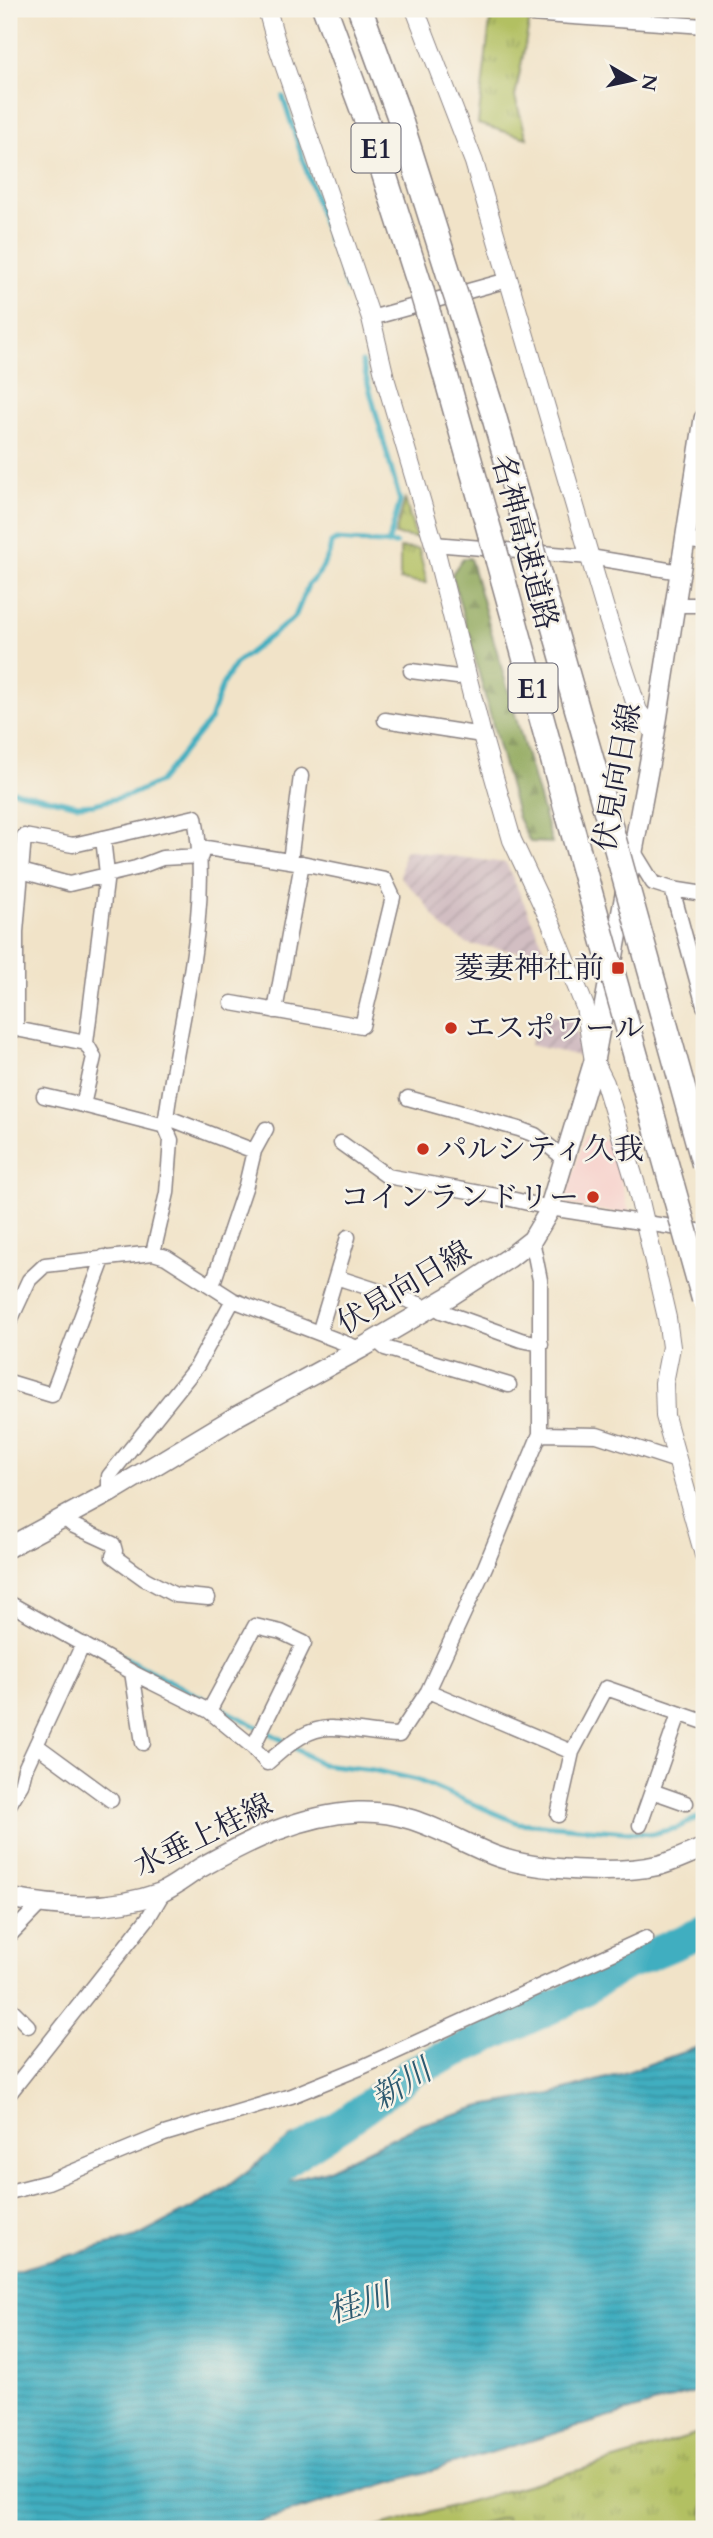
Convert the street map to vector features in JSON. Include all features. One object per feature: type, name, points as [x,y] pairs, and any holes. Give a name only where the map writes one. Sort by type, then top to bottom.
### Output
[{"type":"highway","name":"名神高速道路","points":[[325,9],[369,127],[429,316],[704,1300]]},
{"type":"highway","name":"名神高速道路","points":[[360,9],[398,113],[494,414],[704,1164]]},
{"type":"main road","name":"伏見向日線","points":[[9,1547],[109,1493],[237,1416],[430,1308],[509,1258],[532,1240],[550,1208],[594,1061],[656,733],[680,572],[695,541],[704,419]]},
{"type":"main road","name":"水垂上桂線","points":[[9,1898],[40,1904],[93,1907],[123,1904],[164,1891],[264,1834],[318,1818],[359,1812],[415,1820],[494,1855],[522,1863],[549,1866],[618,1871],[642,1869],[664,1864],[704,1848]]},
{"type":"street","points":[[267,9],[371,318],[385,378],[434,544],[482,735],[512,840],[550,921],[585,1007],[594,1061],[605,1083],[637,1188],[671,1347],[664,1382],[665,1416],[704,1555]]},
{"type":"street","points":[[415,9],[474,162],[590,557],[638,710],[656,733]]},
{"type":"street","points":[[508,9],[530,14],[704,26]]},
{"type":"street","points":[[371,318],[508,280]]},
{"type":"street","points":[[434,544],[590,557],[680,572]]},
{"type":"street","points":[[675,605],[704,605]]},
{"type":"street","points":[[411,671],[457,677],[467,674]]},
{"type":"street","points":[[386,720],[482,735]]},
{"type":"street","points":[[275,1011],[296,862],[301,776]]},
{"type":"street","points":[[86,1043],[16,1029],[16,932],[24,836],[73,845],[195,817],[201,851],[201,897],[165,1122],[171,1140],[167,1193],[153,1252]]},
{"type":"street","points":[[83,1105],[93,1057],[86,1043],[107,874],[103,838]]},
{"type":"street","points":[[21,871],[69,884],[136,868],[162,858],[201,851],[296,862],[385,880],[393,897],[362,1026],[232,1003]]},
{"type":"street","points":[[634,852],[653,883],[704,894]]},
{"type":"street","points":[[672,889],[704,1006]]},
{"type":"street","points":[[44,1097],[165,1122],[254,1151]]},
{"type":"street","points":[[408,1098],[535,1135],[565,1159]]},
{"type":"street","points":[[212,1286],[246,1185],[254,1151],[266,1129]]},
{"type":"street","points":[[341,1143],[387,1176],[550,1208],[704,1232]]},
{"type":"street","points":[[319,1333],[348,1237]]},
{"type":"street","points":[[9,1603],[132,1672],[211,1707],[267,1763],[308,1733],[326,1728],[399,1735],[428,1691],[485,1567],[540,1434],[540,1280],[532,1240]]},
{"type":"street","points":[[9,1323],[29,1280],[45,1265],[153,1252],[166,1257],[233,1300],[319,1333],[385,1348],[509,1385]]},
{"type":"street","points":[[9,1382],[51,1395],[104,1257]]},
{"type":"street","points":[[336,1278],[521,1340],[541,1344]]},
{"type":"street","points":[[109,1493],[109,1476],[197,1366],[233,1300]]},
{"type":"street","points":[[540,1434],[597,1435],[677,1461]]},
{"type":"street","points":[[63,1517],[74,1526],[113,1544],[113,1556],[159,1587],[174,1594],[208,1598]]},
{"type":"street","points":[[211,1707],[255,1626],[281,1632],[304,1643],[253,1747]]},
{"type":"street","points":[[9,1805],[21,1785],[25,1769],[83,1644]]},
{"type":"street","points":[[132,1672],[143,1743]]},
{"type":"street","points":[[558,1815],[572,1752],[606,1688],[704,1722]]},
{"type":"street","points":[[428,1691],[572,1752]]},
{"type":"street","points":[[640,1825],[679,1714]]},
{"type":"street","points":[[36,1745],[111,1800]]},
{"type":"street","points":[[652,1791],[686,1802]]},
{"type":"street","points":[[9,2094],[140,1928],[164,1891]]},
{"type":"street","points":[[9,1936],[40,1904]]},
{"type":"street","points":[[9,2192],[48,2182],[164,2134],[303,2091],[360,2068],[646,1938]]},
{"type":"street","points":[[9,2007],[28,2026]]},
{"type":"shaded area","points":[[404,850],[506,863],[548,956],[468,944],[443,928],[422,899],[400,877]]},
{"type":"shaded area","points":[[537,1012],[572,1020],[582,1048],[580,1056],[530,1045]]},
{"type":"shaded area","points":[[585,1135],[610,1141],[630,1215],[564,1204]]},
{"type":"green space","points":[[491,12],[530,19],[515,97],[527,138],[478,124]]},
{"type":"green space","points":[[405,499],[416,538],[395,535]]},
{"type":"green space","points":[[400,548],[419,549],[427,583],[400,580]]},
{"type":"green space","points":[[463,558],[470,558],[552,843],[530,842],[518,818],[452,574]]},
{"type":"green space","points":[[704,2432],[704,2529],[371,2529],[622,2458]]},
{"type":"green space","points":[[505,2517],[508,2529],[458,2529]]},
{"type":"water","name":"桂川","points":[[704,2045],[704,2389],[235,2529],[9,2529],[9,2272],[137,2237],[215,2196],[293,2136],[304,2161],[284,2171],[285,2181],[327,2170],[416,2126],[482,2106],[551,2094],[624,2073]]},
{"type":"waterway","points":[[283,97],[347,289]]},
{"type":"waterway","points":[[362,362],[400,501],[388,544]]},
{"type":"waterway","points":[[9,790],[78,805],[130,795],[159,782],[210,720],[222,685],[235,664],[295,617],[308,585],[320,572],[329,554],[331,543],[336,540],[396,544]]},
{"type":"waterway","points":[[55,1621],[277,1737],[321,1764],[373,1770],[417,1780],[518,1823],[651,1834],[677,1828],[704,1814]]},
{"type":"waterway","name":"新川","points":[[272,2180],[276,2169],[291,2157],[346,2122],[414,2071],[562,2003],[625,1965],[704,1932]]},
{"type":"place","name":"菱妻神社前","points":[[618,968]]},
{"type":"place","name":"エスポワール","points":[[451,1028]]},
{"type":"place","name":"パルシティ久我","points":[[423,1149]]},
{"type":"place","name":"コインランドリー","points":[[593,1197]]}]
